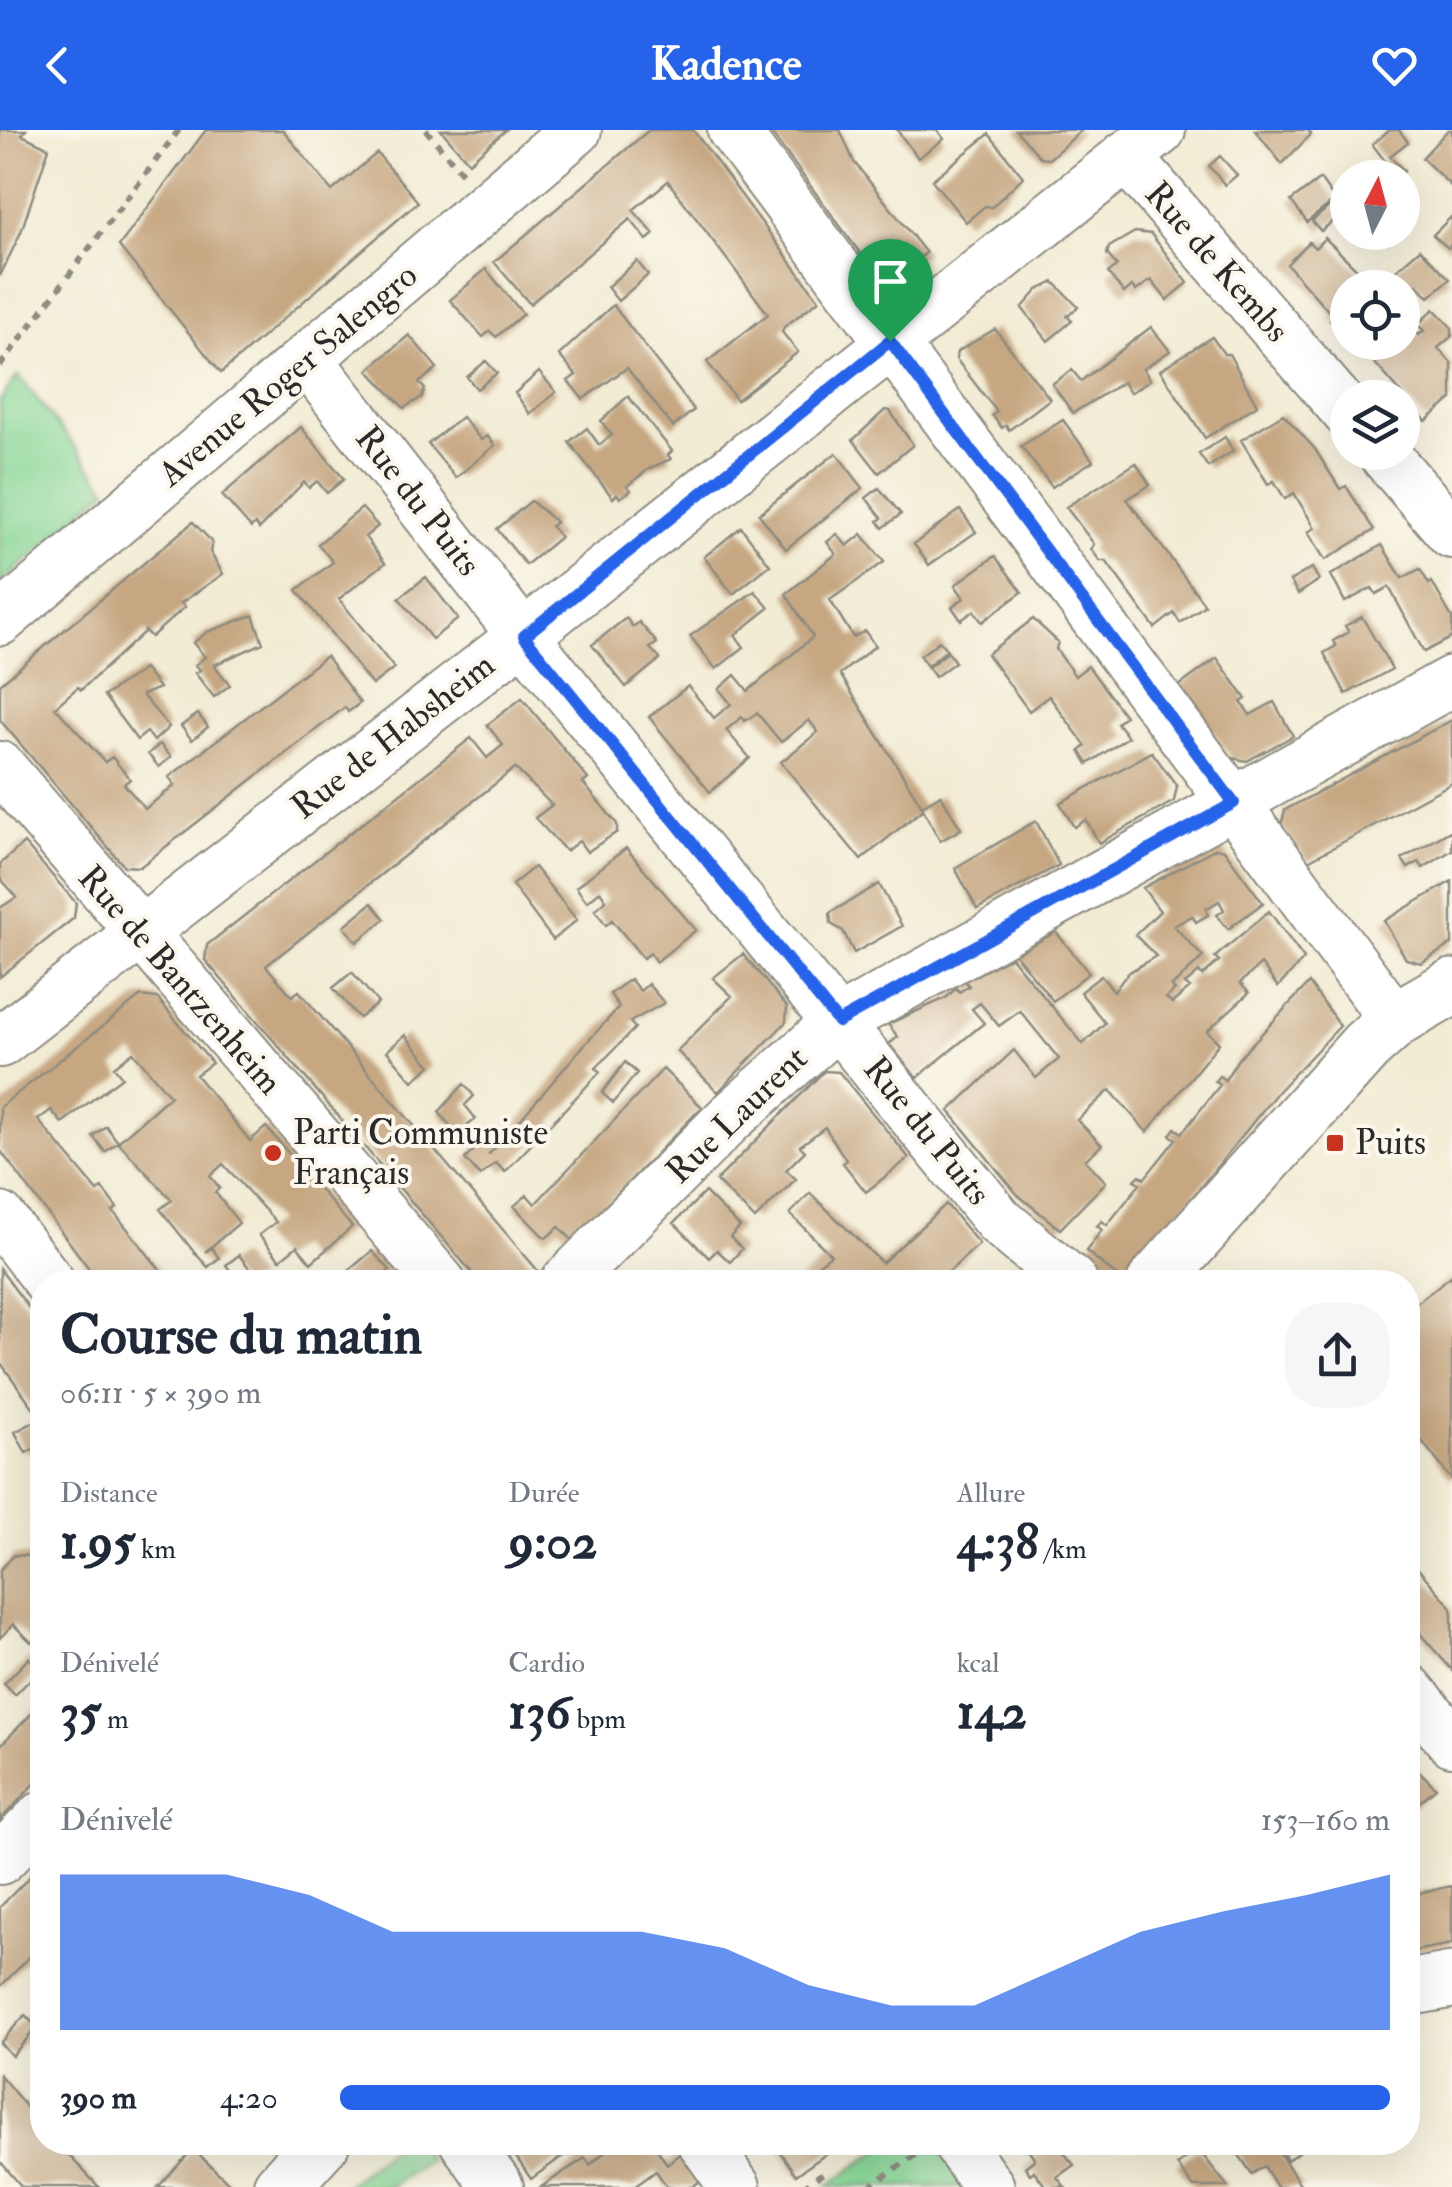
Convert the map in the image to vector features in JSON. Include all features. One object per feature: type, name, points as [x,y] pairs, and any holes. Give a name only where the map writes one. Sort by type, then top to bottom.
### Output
[{"type":"main road","points":[[1166,1270],[1366,1046],[1395,1020],[1452,988]]},
{"type":"main road","points":[[1420,1986],[1452,1980]]},
{"type":"main road","points":[[281,2187],[310,2155]]},
{"type":"street","name":"Avenue Roger Salengro","points":[[0,620],[576,130]]},
{"type":"street","points":[[733,130],[1395,1020]]},
{"type":"street","name":"Rue de Habsheim","points":[[0,1042],[524,636],[1143,143]]},
{"type":"street","name":"Rue de Kembs","points":[[1143,143],[1330,388]]},
{"type":"street","name":"Rue du Puits","points":[[307,359],[524,636],[999,1221],[1058,1270]]},
{"type":"street","points":[[1397,470],[1452,534]]},
{"type":"street","name":"Rue Laurent","points":[[578,1270],[729,1119],[838,1022],[1452,681]]},
{"type":"street","name":"Rue de Bantzenheim","points":[[0,767],[138,934],[430,1270]]},
{"type":"street","points":[[0,1218],[40,1270]]},
{"type":"street","points":[[1420,1704],[1452,1741]]},
{"type":"street","points":[[0,1860],[30,1829]]},
{"type":"street","points":[[475,2155],[498,2187]]},
{"type":"street","points":[[712,2155],[735,2187]]},
{"type":"street","points":[[966,2155],[989,2187]]},
{"type":"path","points":[[0,366],[179,130]]},
{"type":"path","points":[[426,130],[468,180],[498,197]]},
{"type":"path","points":[[869,2187],[915,2155]]},
{"type":"path","points":[[802,2187],[820,2175],[828,2187]]},
{"type":"green space","points":[[18,375],[108,489],[0,584],[0,401]]},
{"type":"green space","points":[[383,2155],[425,2155],[429,2160],[389,2187],[344,2187]]},
{"type":"green space","points":[[872,2155],[961,2155],[972,2187],[827,2186]]},
{"type":"building","points":[[0,130],[26,130],[22,135],[49,148],[21,232],[0,276]]},
{"type":"building","points":[[206,130],[283,130],[332,191],[377,153],[418,202],[221,373],[119,246]]},
{"type":"building","points":[[441,130],[506,130],[469,162]]},
{"type":"building","points":[[649,130],[693,130],[819,300],[784,327],[782,332],[798,352],[737,400],[707,362],[768,314],[668,181],[633,210],[654,234],[647,240],[630,219],[530,304],[494,262]]},
{"type":"building","points":[[769,130],[840,130],[854,162],[926,253],[892,279],[878,277]]},
{"type":"building","points":[[897,130],[937,130],[944,139],[918,158]]},
{"type":"building","points":[[1016,130],[1082,130],[1049,159],[1041,158]]},
{"type":"building","points":[[1255,130],[1308,130],[1311,134],[1282,164]]},
{"type":"building","points":[[1390,130],[1399,130],[1408,142],[1390,156],[1394,160],[1384,160],[1372,144]]},
{"type":"building","points":[[1452,130],[1452,187],[1422,158]]},
{"type":"building","points":[[989,134],[1023,177],[992,207],[985,206],[966,222],[932,180]]},
{"type":"building","points":[[1220,156],[1237,175],[1225,185],[1209,166]]},
{"type":"building","points":[[1320,179],[1330,193],[1330,204],[1307,222],[1291,201]]},
{"type":"building","points":[[1330,206],[1330,224],[1321,231],[1312,221]]},
{"type":"building","points":[[1452,216],[1452,244],[1448,248],[1433,235]]},
{"type":"building","points":[[1135,232],[1151,234],[1188,283],[1167,300],[1151,280],[1136,291],[1132,286],[1124,293],[1108,273],[1117,266],[1107,254],[1109,247]]},
{"type":"building","points":[[1325,238],[1330,250],[1337,250],[1358,270],[1330,270],[1330,313],[1287,264],[1309,242],[1315,248]]},
{"type":"building","points":[[1420,249],[1450,279],[1429,297],[1420,287],[1420,270],[1396,270]]},
{"type":"building","points":[[637,261],[648,275],[618,301],[607,287]]},
{"type":"building","points":[[486,269],[523,314],[496,337],[490,331],[483,337],[450,300]]},
{"type":"building","points":[[1054,282],[1078,307],[1067,316],[1072,321],[1048,341],[1022,308],[1038,290]]},
{"type":"building","points":[[613,305],[694,410],[673,427],[627,368],[583,399],[568,381],[576,375],[559,355]]},
{"type":"building","points":[[1434,309],[1452,328],[1452,336],[1438,348],[1452,364],[1452,399],[1426,421],[1420,414],[1420,380],[1390,380],[1372,360],[1420,360],[1420,334],[1424,331],[1420,322]]},
{"type":"building","points":[[1151,327],[1170,351],[1143,369],[1150,380],[1130,393],[1123,382],[1073,413],[1052,384],[1072,370],[1081,381]]},
{"type":"building","points":[[995,329],[1050,399],[1009,430],[1006,425],[1002,428],[992,415],[997,412],[956,359],[957,352]]},
{"type":"building","points":[[409,335],[437,368],[419,383],[425,389],[422,397],[404,408],[368,370]]},
{"type":"building","points":[[1212,337],[1224,354],[1229,354],[1257,405],[1205,438],[1160,370]]},
{"type":"building","points":[[486,361],[497,373],[477,389],[467,377]]},
{"type":"building","points":[[539,372],[556,392],[530,414],[515,393]]},
{"type":"building","points":[[628,396],[672,451],[668,455],[671,459],[650,468],[627,486],[631,490],[613,498],[569,442],[587,428],[599,445],[612,435],[601,421]]},
{"type":"building","points":[[885,410],[890,411],[913,445],[879,473],[853,440]]},
{"type":"building","points":[[1283,414],[1315,449],[1340,489],[1346,486],[1374,530],[1325,560],[1308,532],[1315,528],[1294,493],[1285,499],[1274,481],[1268,484],[1241,440]]},
{"type":"building","points":[[462,417],[481,440],[487,436],[495,445],[456,478],[428,444]]},
{"type":"building","points":[[1063,420],[1093,461],[1052,487],[1021,446]]},
{"type":"building","points":[[301,427],[344,479],[327,493],[317,481],[309,488],[304,482],[259,529],[255,524],[251,528],[222,495]]},
{"type":"building","points":[[1225,437],[1233,451],[1208,467],[1199,454]]},
{"type":"building","points":[[836,453],[863,488],[786,549],[759,514]]},
{"type":"building","points":[[1136,463],[1150,485],[1127,499],[1205,605],[1180,623],[1174,613],[1155,628],[1106,561],[1100,561],[1091,549],[1094,544],[1066,507]]},
{"type":"building","points":[[879,488],[901,514],[883,528],[878,521],[882,518],[866,498]]},
{"type":"building","points":[[531,501],[556,522],[551,526],[560,537],[526,565],[497,529]]},
{"type":"building","points":[[362,508],[378,526],[365,537],[385,563],[339,599],[394,668],[372,685],[297,590],[333,562],[318,544]]},
{"type":"building","points":[[960,510],[976,532],[929,565],[914,544]]},
{"type":"building","points":[[193,522],[212,542],[210,552],[223,574],[181,603],[185,607],[151,637],[145,631],[81,690],[78,687],[55,707],[105,762],[112,757],[130,779],[124,784],[145,809],[175,785],[169,777],[326,656],[360,703],[348,712],[345,707],[140,867],[124,866],[0,720],[0,684]]},
{"type":"building","points":[[741,527],[770,565],[733,594],[704,557]]},
{"type":"building","points":[[837,534],[847,546],[862,534],[884,562],[830,600],[853,637],[865,631],[875,646],[840,674],[922,806],[941,795],[961,829],[940,841],[923,809],[861,860],[781,762],[818,732],[809,720],[781,742],[757,713],[745,721],[742,717],[726,730],[750,758],[710,792],[649,717],[688,686],[714,718],[731,704],[719,689],[735,675],[748,691],[813,637],[786,594],[836,554],[827,542]]},
{"type":"building","points":[[1382,545],[1402,578],[1420,569],[1429,584],[1432,582],[1452,618],[1452,637],[1424,652],[1389,587],[1376,594],[1372,588],[1345,602],[1331,575]]},
{"type":"building","points":[[995,556],[1022,592],[982,622],[974,611],[961,620],[952,607],[964,598],[955,585]]},
{"type":"building","points":[[1312,568],[1319,580],[1298,594],[1290,581]]},
{"type":"building","points":[[426,577],[458,619],[432,639],[399,598]]},
{"type":"building","points":[[755,591],[769,608],[735,635],[744,647],[716,669],[690,636]]},
{"type":"building","points":[[253,615],[263,643],[214,665],[230,685],[214,697],[195,673],[200,670],[195,665],[205,657],[193,643],[207,632]]},
{"type":"building","points":[[1362,617],[1392,669],[1346,694],[1324,653],[1336,646],[1333,641],[1349,632],[1345,626]]},
{"type":"building","points":[[626,618],[633,627],[639,622],[657,643],[650,648],[660,659],[626,687],[592,645]]},
{"type":"building","points":[[1033,619],[1058,642],[1056,649],[1075,676],[1088,666],[1125,716],[1117,723],[1128,737],[1088,764],[1080,751],[1086,746],[1049,696],[1029,711],[987,654]]},
{"type":"building","points":[[939,641],[947,650],[927,666],[920,656]]},
{"type":"building","points":[[948,652],[955,662],[935,677],[928,667]]},
{"type":"building","points":[[1217,658],[1246,699],[1241,702],[1250,715],[1274,702],[1293,736],[1247,761],[1232,758],[1179,686]]},
{"type":"building","points":[[144,669],[159,688],[142,695],[169,727],[154,741],[147,732],[137,740],[104,696]]},
{"type":"building","points":[[522,698],[588,779],[583,783],[617,824],[617,832],[587,852],[579,841],[566,851],[535,818],[552,805],[515,768],[266,966],[292,996],[299,991],[537,1270],[470,1270],[205,960],[207,945],[471,738],[487,758],[503,745],[487,725]]},
{"type":"building","points":[[198,714],[208,727],[192,740],[181,726]]},
{"type":"building","points":[[1452,720],[1452,783],[1308,861],[1281,826],[1285,810]]},
{"type":"building","points":[[160,744],[171,757],[159,767],[148,754]]},
{"type":"building","points":[[1152,752],[1177,786],[1174,801],[1099,843],[1086,820],[1074,827],[1060,803]]},
{"type":"building","points":[[1036,821],[1059,865],[977,909],[955,868]]},
{"type":"building","points":[[1452,830],[1452,850],[1423,868],[1419,862],[1408,868],[1402,859]]},
{"type":"building","points":[[24,843],[76,903],[74,918],[0,977],[0,908],[17,897],[0,878],[0,864]]},
{"type":"building","points":[[626,848],[696,930],[656,962],[650,953],[643,958],[612,920],[606,925],[595,910],[606,900],[600,891],[587,902],[576,887]]},
{"type":"building","points":[[1216,848],[1224,850],[1263,903],[1228,929],[1217,915],[1224,910],[1219,901],[1196,922],[1192,916],[1174,926],[1203,957],[1171,987],[1175,990],[1166,998],[1172,1003],[1190,988],[1185,984],[1199,972],[1202,976],[1219,961],[1215,957],[1269,911],[1304,959],[1278,987],[1261,964],[1240,983],[1249,993],[1207,1031],[1219,1043],[1147,1132],[1110,1090],[1077,1120],[1102,1145],[1085,1160],[1106,1182],[1060,1229],[1018,1195],[949,1111],[1014,1050],[1036,1078],[1059,1059],[1020,1011],[999,1026],[980,1003],[972,1009],[984,1023],[917,1078],[889,1044],[898,1037],[888,1024],[946,998],[956,988],[959,992],[969,986],[965,981],[1011,957],[1083,1044],[1105,1023],[1080,992],[1101,976],[1114,991],[1128,973],[1156,956],[1135,935],[1160,911],[1143,888]]},
{"type":"building","points":[[534,867],[577,920],[553,940],[512,885]]},
{"type":"building","points":[[1452,881],[1452,944],[1421,963],[1406,959],[1384,921]]},
{"type":"building","points":[[879,884],[902,926],[854,953],[843,931],[831,924],[830,913]]},
{"type":"building","points":[[372,903],[385,919],[357,942],[344,926]]},
{"type":"building","points":[[1056,932],[1089,973],[1053,1001],[1015,954]]},
{"type":"building","points":[[743,954],[787,1007],[786,1022],[718,1092],[677,1051],[732,996],[713,978]]},
{"type":"building","points":[[352,972],[378,1003],[359,1018],[333,988]]},
{"type":"building","points":[[630,979],[640,991],[648,984],[664,1003],[630,1022],[635,1028],[596,1068],[600,1072],[505,1172],[496,1163],[480,1176],[465,1159],[476,1148],[470,1141],[485,1129],[498,1145],[619,1007],[610,994]]},
{"type":"building","points":[[1309,983],[1340,1026],[1279,1090],[1134,1270],[1109,1270],[1086,1251],[1102,1230],[1097,1226],[1102,1221],[1107,1225],[1140,1184],[1135,1180],[1140,1175],[1144,1179],[1176,1139],[1170,1135],[1175,1128],[1182,1133],[1220,1085],[1215,1081],[1219,1076],[1225,1080],[1238,1059]]},
{"type":"building","points":[[141,996],[157,998],[212,1063],[196,1075],[250,1141],[266,1127],[352,1227],[311,1263],[297,1246],[280,1260],[259,1235],[276,1222],[223,1164],[210,1176],[220,1188],[215,1192],[239,1223],[205,1252],[212,1248],[219,1258],[208,1267],[160,1209],[172,1200],[118,1142],[170,1096],[133,1052],[114,1067],[122,1077],[62,1123],[51,1110],[38,1120],[98,1191],[102,1188],[117,1208],[113,1211],[160,1270],[90,1270],[0,1150],[0,1107]]},
{"type":"building","points":[[405,1035],[431,1066],[413,1081],[387,1051]]},
{"type":"building","points":[[625,1062],[637,1073],[613,1103],[602,1093]]},
{"type":"building","points":[[663,1069],[702,1107],[572,1240],[559,1227],[546,1238],[514,1206],[527,1195],[535,1204]]},
{"type":"building","points":[[824,1071],[839,1072],[909,1158],[866,1192],[843,1163],[846,1160],[825,1127],[800,1146],[805,1151],[786,1170],[796,1179],[755,1219],[716,1181]]},
{"type":"building","points":[[464,1084],[474,1096],[465,1105],[476,1119],[453,1137],[448,1132],[452,1128],[439,1112]]},
{"type":"building","points":[[106,1126],[118,1142],[105,1152],[93,1136]]},
{"type":"building","points":[[705,1192],[740,1227],[730,1237],[742,1249],[730,1262],[717,1250],[709,1258],[674,1223]]},
{"type":"building","points":[[810,1193],[882,1263],[946,1204],[979,1244],[951,1270],[812,1270],[831,1255],[790,1214]]},
{"type":"building","points":[[372,1251],[390,1270],[349,1270]]},
{"type":"building","points":[[239,1255],[251,1270],[230,1270],[226,1265]]},
{"type":"building","points":[[0,1269],[30,1310],[30,1403],[0,1362]]},
{"type":"building","points":[[1452,1275],[1452,1480],[1420,1439],[1420,1300]]},
{"type":"building","points":[[30,1424],[30,1451],[26,1453],[15,1432]]},
{"type":"building","points":[[14,1555],[30,1557],[30,1641],[13,1624],[0,1638],[0,1570]]},
{"type":"building","points":[[1420,1571],[1452,1608],[1452,1670],[1420,1634]]},
{"type":"building","points":[[30,1659],[30,1679],[15,1695],[4,1684]]},
{"type":"building","points":[[30,1715],[30,1789],[0,1820],[0,1746]]},
{"type":"building","points":[[1420,1772],[1436,1788],[1420,1802]]},
{"type":"building","points":[[30,1876],[30,1956],[0,1987],[0,1907]]},
{"type":"building","points":[[1452,1886],[1452,1944],[1420,1950],[1420,1893]]},
{"type":"building","points":[[25,2015],[30,2020],[30,2035],[12,2056],[0,2043]]},
{"type":"building","points":[[0,2075],[30,2111],[30,2155],[68,2155],[99,2187],[22,2187],[0,2161]]},
{"type":"building","points":[[187,2155],[199,2155],[233,2187],[158,2187]]},
{"type":"building","points":[[515,2155],[564,2155],[531,2179]]},
{"type":"building","points":[[601,2155],[661,2155],[667,2164],[682,2155],[700,2181],[692,2187],[667,2187],[656,2171],[634,2187],[541,2187],[585,2158],[590,2165]]},
{"type":"building","points":[[782,2155],[824,2155],[796,2175]]},
{"type":"building","points":[[1032,2155],[1066,2155],[1074,2165],[1057,2177],[1065,2187],[1046,2187],[1034,2171],[1030,2174],[1025,2167],[1035,2159]]},
{"type":"building","points":[[1190,2155],[1203,2155],[1228,2187],[1194,2187],[1177,2165]]},
{"type":"building","points":[[1239,2155],[1281,2155],[1302,2187],[1277,2187],[1264,2166],[1252,2174]]},
{"type":"place","name":"Puits","points":[[1335,1143]]},
{"type":"place","name":"Parti Communiste Français","points":[[273,1153]]},
{"type":"route","points":[[890,341],[1234,803],[838,1022],[524,636],[890,341]]}]
